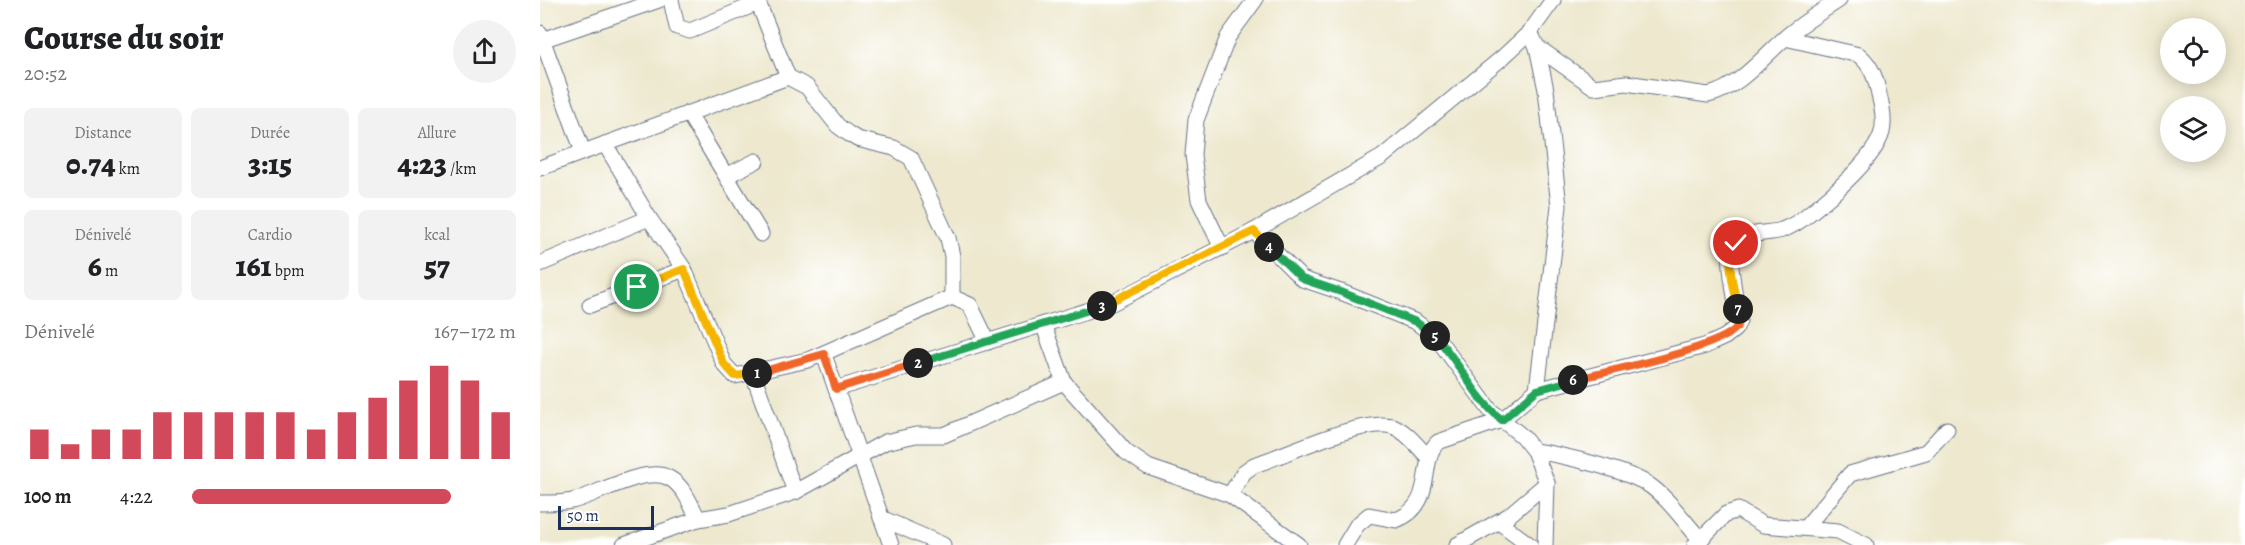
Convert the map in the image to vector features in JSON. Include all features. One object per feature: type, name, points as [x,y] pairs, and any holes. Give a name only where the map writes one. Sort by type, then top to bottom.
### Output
[{"type":"street","points":[[583,152],[541,37],[658,0]]},
{"type":"street","points":[[671,0],[677,27],[683,31],[690,31],[758,2],[788,77],[807,87],[838,126],[849,134],[857,139],[894,148],[911,158],[948,238],[952,256],[952,297]]},
{"type":"street","points":[[1222,248],[1197,192],[1193,155],[1196,120],[1228,36],[1255,0]]},
{"type":"street","points":[[836,389],[1112,303],[1254,231],[1382,157],[1530,32],[1553,0]]},
{"type":"street","points":[[1537,47],[1594,87],[1626,83],[1708,95],[1737,80],[1785,38],[1839,0]]},
{"type":"street","points":[[1530,32],[1537,47],[1552,134],[1559,206],[1537,390]]},
{"type":"street","points":[[1346,545],[1357,525],[1369,515],[1396,520],[1411,509],[1424,492],[1430,458],[1438,442],[1502,420],[1537,390],[1706,346],[1725,337],[1739,321],[1730,265],[1732,249],[1736,243],[1748,235],[1784,229],[1804,218],[1830,196],[1870,153],[1882,133],[1883,124],[1877,83],[1867,63],[1859,56],[1785,38]]},
{"type":"street","points":[[540,168],[788,77]]},
{"type":"street","points":[[688,113],[762,234]]},
{"type":"street","points":[[605,144],[649,218],[684,269],[724,364],[735,376],[753,374],[824,354],[952,297],[970,305],[988,342]]},
{"type":"street","points":[[728,175],[756,161]]},
{"type":"street","points":[[540,264],[649,218]]},
{"type":"street","points":[[1254,231],[1302,279],[1416,322],[1437,338],[1490,410],[1522,436],[1534,451],[1547,483],[1545,545]]},
{"type":"street","points":[[590,305],[684,269]]},
{"type":"street","points":[[1043,324],[1064,382],[1126,452],[1148,467],[1230,495],[1299,545]]},
{"type":"street","points":[[824,354],[891,545]]},
{"type":"street","points":[[753,374],[795,492]]},
{"type":"street","points":[[624,545],[698,519],[729,514],[795,492],[896,438],[944,435],[1064,382]]},
{"type":"street","points":[[1230,495],[1244,472],[1254,465],[1335,435],[1373,426],[1397,428],[1430,458]]},
{"type":"street","points":[[1805,528],[1850,474],[1926,452],[1947,429]]},
{"type":"street","points":[[1534,451],[1564,455],[1644,482],[1660,495],[1698,542],[1726,514],[1738,510],[1763,525],[1847,533],[1866,545]]},
{"type":"street","points":[[540,503],[573,501],[634,478],[657,475],[674,481],[688,497],[698,519]]},
{"type":"street","points":[[1457,545],[1498,522],[1547,483]]},
{"type":"street","points":[[881,518],[943,545]]},
{"type":"street","points":[[1498,522],[1530,545]]},
{"type":"route","points":[[637,287],[684,269],[724,364],[735,376],[753,374],[824,354],[836,389],[1112,303],[1254,231],[1294,274],[1302,279],[1416,322],[1427,330],[1437,338],[1474,391],[1502,420],[1537,390],[1706,346],[1725,337],[1735,329],[1739,321],[1730,265],[1732,249],[1736,243]]}]
